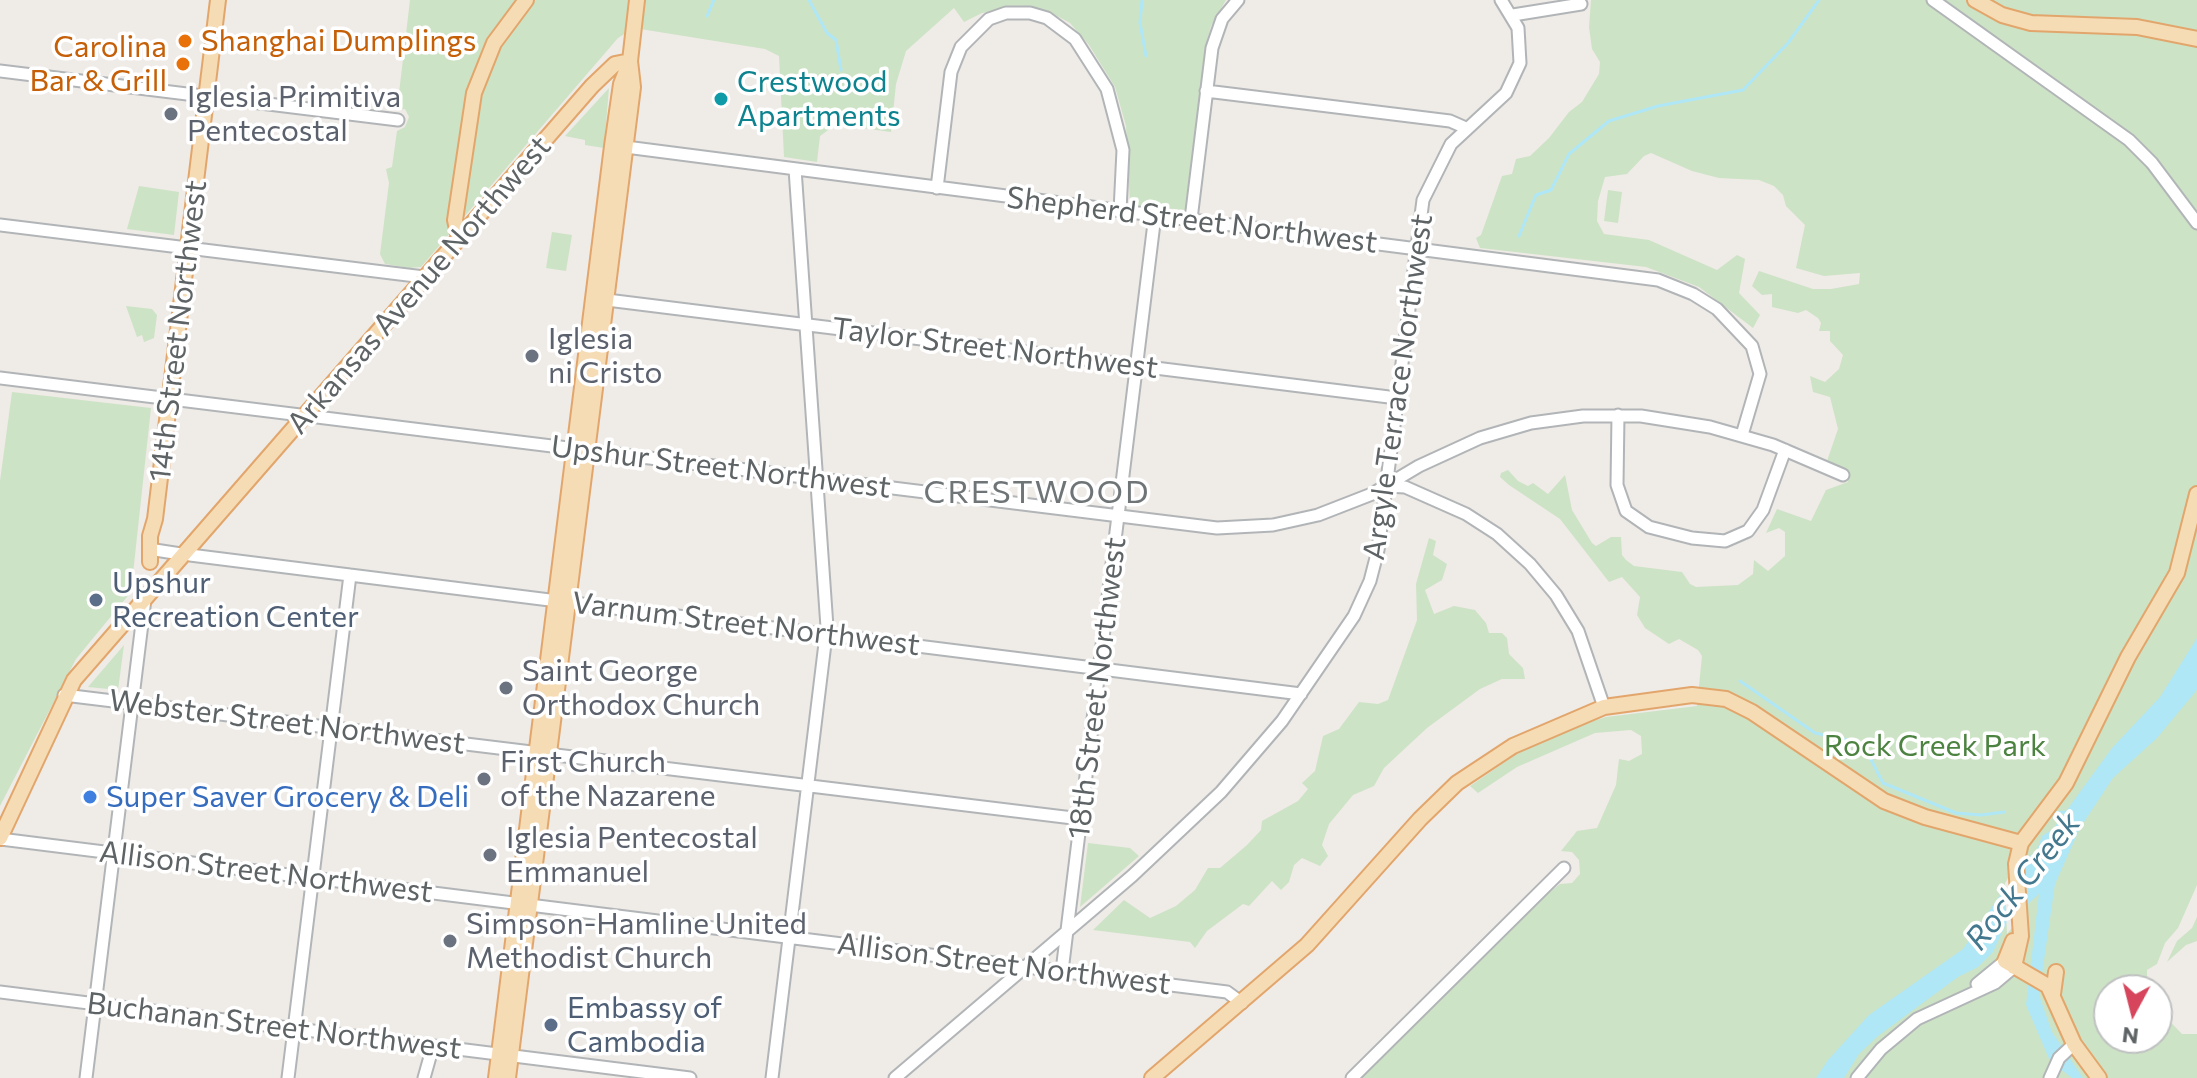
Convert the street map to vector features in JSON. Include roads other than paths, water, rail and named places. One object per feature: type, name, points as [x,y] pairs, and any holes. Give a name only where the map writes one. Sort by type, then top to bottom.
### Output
[{"type":"main road","name":"14th Street Northwest","points":[[145,599],[152,556],[150,536],[155,519],[218,0]]},
{"type":"main road","points":[[459,238],[455,223],[458,193],[468,121],[478,79],[494,43],[526,0]]},
{"type":"main road","points":[[496,1078],[505,1055],[582,450],[618,146],[621,84],[630,61],[637,0]]},
{"type":"main road","points":[[1975,0],[2002,15],[2031,23],[2137,27],[2197,39]]},
{"type":"main road","name":"Arkansas Avenue Northwest","points":[[0,838],[64,695],[605,72],[617,62],[630,61]]},
{"type":"main road","points":[[458,193],[470,202],[488,205]]},
{"type":"main road","points":[[2099,1078],[2070,1048],[2046,987],[2015,967],[2017,938],[2013,866],[2016,842],[2028,817],[2056,796],[2074,768],[2128,657],[2177,573],[2197,494]]},
{"type":"main road","points":[[1152,1078],[1307,945],[1412,827],[1457,783],[1523,741],[1604,707],[1692,695],[1726,699],[1752,712],[1845,778],[1887,803],[1919,816],[2016,842]]},
{"type":"main road","points":[[2046,987],[2056,972]]},
{"type":"main road","points":[[505,1055],[508,1078]]},
{"type":"street","points":[[1191,219],[1215,34],[1238,0]]},
{"type":"street","points":[[1501,0],[1513,15],[1581,4]]},
{"type":"street","points":[[1933,0],[2021,59],[2134,144],[2197,223]]},
{"type":"street","points":[[937,188],[951,72],[961,47],[973,31],[989,19],[1006,13],[1030,13],[1047,18],[1075,39],[1107,89],[1123,150],[1120,211]]},
{"type":"street","name":"Argyle Terrace Northwest","points":[[895,1078],[1067,932],[1221,792],[1331,653],[1366,591],[1378,550],[1415,247],[1429,183],[1447,151],[1466,128],[1503,97],[1515,78],[1521,44],[1513,15]]},
{"type":"street","points":[[0,71],[398,120]]},
{"type":"street","points":[[1206,91],[1450,121],[1466,128]]},
{"type":"street","name":"Shepherd Street Northwest","points":[[618,146],[1636,275],[1666,283],[1700,298],[1736,326],[1758,358],[1758,383],[1742,435]]},
{"type":"street","points":[[772,1078],[827,634],[795,169]]},
{"type":"street","name":"18th Street Northwest","points":[[1062,971],[1155,215]]},
{"type":"street","points":[[0,225],[424,277]]},
{"type":"street","name":"Taylor Street Northwest","points":[[600,299],[1397,398]]},
{"type":"street","name":"Upshur Street Northwest","points":[[0,378],[1208,528],[1261,527],[1318,515],[1386,486],[1459,446],[1502,430],[1557,419],[1618,415],[1683,422],[1742,435],[1843,475]]},
{"type":"street","points":[[1618,415],[1617,485],[1623,505],[1646,526],[1684,536],[1722,541],[1748,531],[1763,510],[1785,450]]},
{"type":"street","points":[[1386,486],[1405,487],[1466,514],[1497,534],[1530,564],[1556,595],[1578,631],[1604,707]]},
{"type":"street","name":"Varnum Street Northwest","points":[[152,556],[186,554],[1301,694]]},
{"type":"street","points":[[288,1078],[350,575]]},
{"type":"street","name":"14th Street Northwest","points":[[86,1078],[145,599]]},
{"type":"street","name":"Webster Street Northwest","points":[[64,695],[1081,819]]},
{"type":"street","name":"Allison Street Northwest","points":[[0,838],[1227,992],[1242,1003]]},
{"type":"street","points":[[1352,1078],[1564,868]]},
{"type":"street","points":[[1857,1078],[1904,1028],[2015,967]]},
{"type":"street","name":"Buchanan Street Northwest","points":[[0,992],[690,1078]]},
{"type":"street","points":[[424,1078],[433,1046]]},
{"type":"street","points":[[2050,1078],[2055,1065],[2070,1048]]},
{"type":"water","name":"Rock Creek","points":[[2197,638],[2197,690],[2157,738],[2113,778],[2080,828],[2055,884],[2039,995],[2052,1032],[2083,1078],[2072,1078],[2050,1061],[2026,1005],[2039,894],[2006,924],[1993,952],[1978,967],[1958,977],[1878,1036],[1859,1054],[1844,1078],[1816,1078],[1828,1060],[1869,1015],[1963,949],[2022,863],[2037,850],[2042,836],[2053,829],[2112,748],[2160,697]]},
{"type":"waterway","points":[[707,16],[714,0]]},
{"type":"waterway","points":[[809,0],[827,33],[836,40],[841,70]]},
{"type":"waterway","points":[[1142,0],[1140,23],[1146,56]]},
{"type":"waterway","points":[[1519,236],[1536,195],[1551,190],[1569,154],[1609,121],[1658,106],[1743,90],[1788,43],[1819,0]]},
{"type":"waterway","points":[[1740,681],[1815,733],[1848,740],[1866,750],[1883,783],[1956,813],[1981,815],[2004,812]]},
{"type":"waterway","name":"Rock Creek","points":[[2054,813],[2066,812]]},
{"type":"place","name":"Shanghai Dumplings","points":[[185,41]]},
{"type":"place","name":"Carolina Bar & Grill","points":[[183,64]]},
{"type":"place","name":"Crestwood Apartments","points":[[721,99]]},
{"type":"place","name":"Iglesia Primitiva Pentecostal","points":[[171,114]]},
{"type":"place","name":"Iglesia ni Cristo","points":[[532,356]]},
{"type":"place","name":"Upshur Recreation Center","points":[[96,600]]},
{"type":"place","name":"Saint George Orthodox Church","points":[[506,688]]},
{"type":"place","name":"First Church of the Nazarene","points":[[484,779]]},
{"type":"place","name":"Super Saver Grocery & Deli","points":[[90,797]]},
{"type":"place","name":"Iglesia Pentecostal Emmanuel","points":[[490,855]]},
{"type":"place","name":"Simpson-Hamline United Methodist Church","points":[[450,941]]},
{"type":"place","name":"Embassy of Cambodia","points":[[551,1025]]},
{"type":"district","name":"CRESTWOOD","points":[[1037,492]]},
{"type":"park label","name":"Rock Creek Park","points":[[1935,746]]}]
